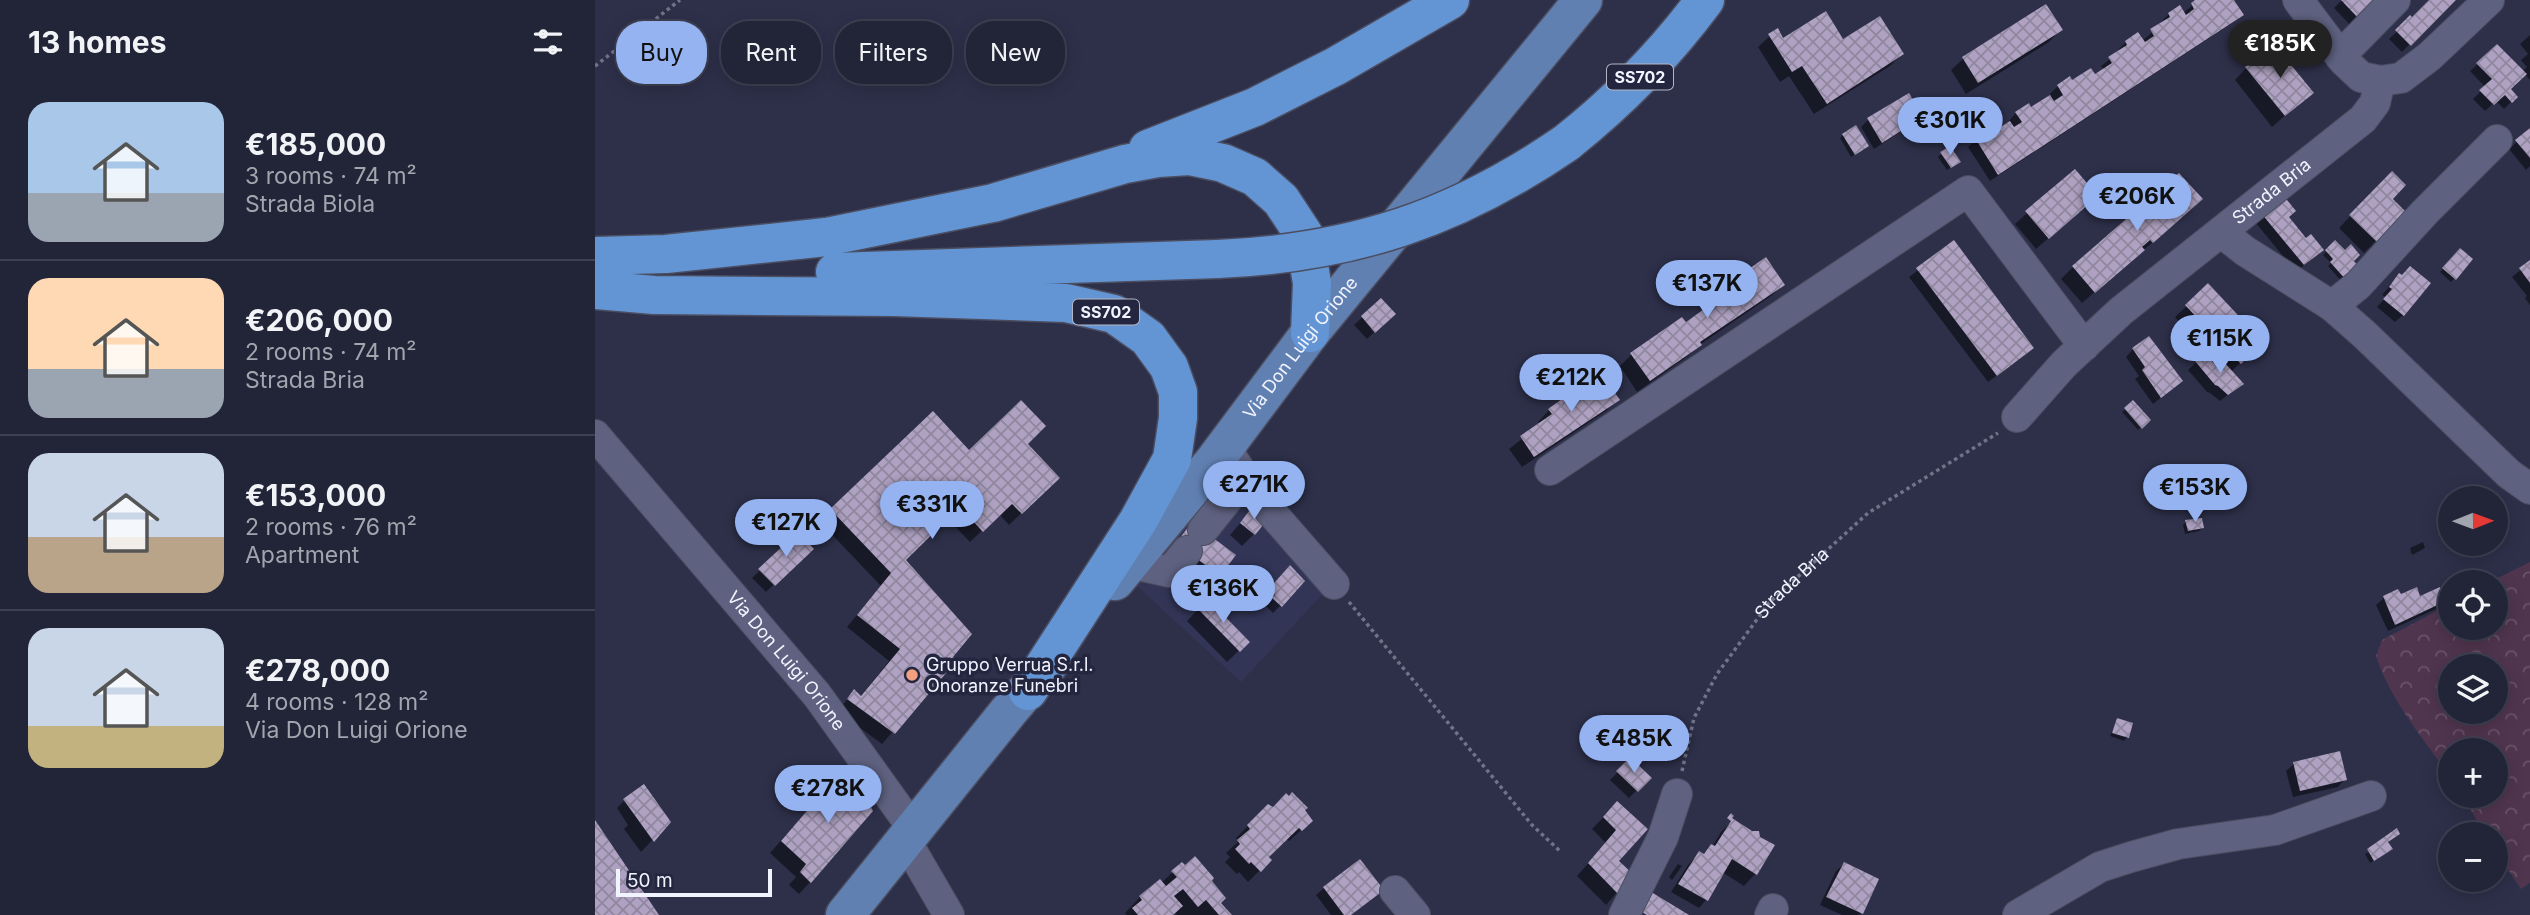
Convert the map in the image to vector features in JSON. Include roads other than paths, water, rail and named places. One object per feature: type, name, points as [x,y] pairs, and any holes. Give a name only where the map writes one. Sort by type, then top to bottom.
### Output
[{"type":"highway","name":"SS702","points":[[1068,180],[1255,107],[1336,66],[1450,0]]},
{"type":"highway","name":"SS702","points":[[658,277],[1260,257],[1318,250],[1360,241],[1463,204],[1520,173],[1566,143],[1595,120],[1655,62],[1705,0]]},
{"type":"highway","name":"SS702","points":[[595,288],[658,277],[758,245],[870,230],[993,203],[1125,164],[1189,156],[1223,163],[1255,177],[1281,200],[1304,234],[1312,283],[1310,333]]},
{"type":"highway","name":"SS702","points":[[595,256],[658,277],[894,297],[1066,303],[1114,314],[1148,338],[1169,368],[1178,392],[1178,418],[1171,460],[1138,521],[1028,691]]},
{"type":"main road","name":"Via Don Luigi Orione","points":[[845,915],[1220,453],[1310,333],[1583,0]]},
{"type":"street","points":[[2298,0],[2340,56],[2361,78],[2380,81],[2401,78],[2430,56],[2489,0]]},
{"type":"street","points":[[2340,56],[2395,0]]},
{"type":"street","name":"Strada Bria","points":[[2017,417],[2064,364],[2121,311],[2363,119],[2375,103],[2380,81]]},
{"type":"street","points":[[2332,306],[2358,285],[2425,212],[2497,140]]},
{"type":"street","points":[[1550,470],[1968,191],[2084,346]]},
{"type":"street","points":[[2221,232],[2245,251],[2332,306],[2509,474],[2530,489]]},
{"type":"street","name":"Via Don Luigi Orione","points":[[595,435],[817,695],[910,835]]},
{"type":"street","points":[[1129,563],[1170,572],[1227,500],[1220,453]]},
{"type":"street","points":[[1220,453],[1334,584]]},
{"type":"street","points":[[1624,915],[1663,836],[1677,794]]},
{"type":"street","points":[[2018,915],[2100,867],[2178,844],[2275,830],[2371,796]]},
{"type":"street","points":[[910,835],[949,915]]},
{"type":"street","points":[[1395,891],[1415,915]]},
{"type":"place","name":"Gruppo Verrua S.r.l. Onoranze Funebri","points":[[912,675]]}]
